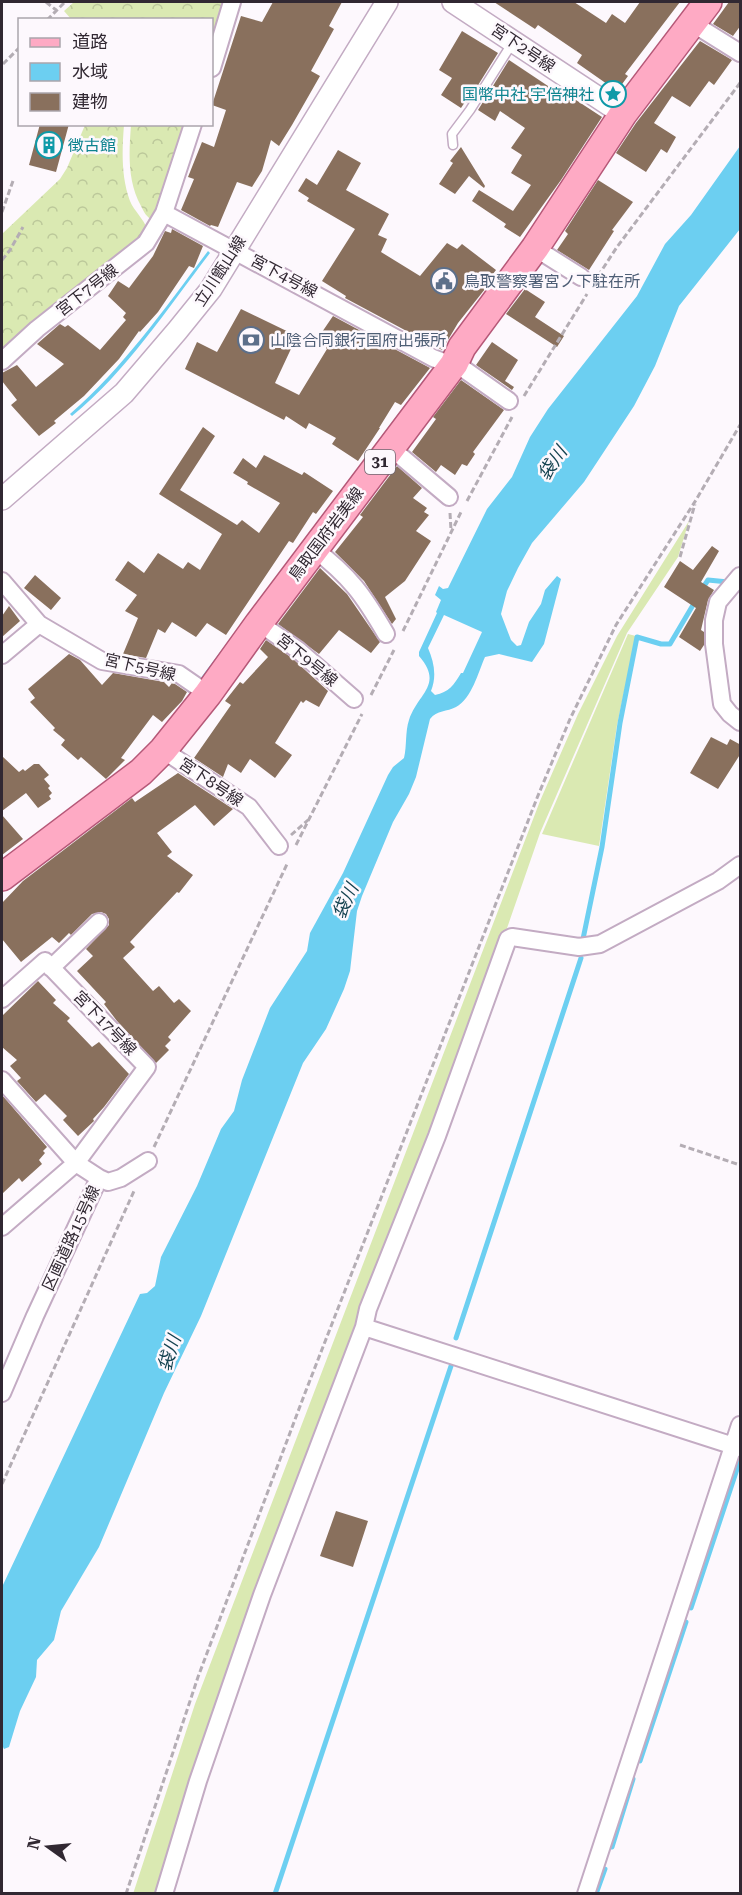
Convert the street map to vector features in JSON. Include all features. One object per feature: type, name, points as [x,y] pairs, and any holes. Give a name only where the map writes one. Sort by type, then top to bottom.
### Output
[{"type":"main road","name":"鳥取国府岩美線","points":[[2,878],[141,772],[163,750],[208,694],[454,364],[462,347],[535,248],[623,114],[708,2]]},
{"type":"street","points":[[213,65],[232,2]]},
{"type":"street","name":"立川甑山線","points":[[2,499],[124,393],[211,289],[387,2]]},
{"type":"street","name":"宮下2号線","points":[[453,2],[623,114]]},
{"type":"street","points":[[692,23],[741,53]]},
{"type":"street","points":[[164,213],[192,126]]},
{"type":"street","name":"宮下4号線","points":[[164,213],[433,358],[454,364],[516,403]]},
{"type":"street","name":"宮下7号線","points":[[2,361],[37,329],[146,243],[164,213]]},
{"type":"street","points":[[535,248],[587,281]]},
{"type":"street","points":[[391,448],[449,497]]},
{"type":"street","points":[[314,549],[357,587],[393,641]]},
{"type":"street","points":[[741,576],[718,602],[714,620],[714,644],[722,704],[741,722]]},
{"type":"street","name":"宮下5号線","points":[[2,580],[39,624],[102,661],[179,674],[208,694]]},
{"type":"street","name":"宮下9号線","points":[[259,623],[298,650],[363,702]]},
{"type":"street","points":[[2,655],[39,624]]},
{"type":"street","name":"宮下8号線","points":[[163,750],[249,807],[288,851]]},
{"type":"street","points":[[164,1893],[198,1781],[262,1595],[364,1327],[368,1309],[437,1136],[507,939],[512,937],[579,947],[600,944],[718,881],[741,866]]},
{"type":"street","points":[[2,999],[45,961],[51,968],[99,922]]},
{"type":"street","name":"宮下17号線","points":[[51,968],[147,1067],[76,1163]]},
{"type":"street","name":"区画道路15号線","points":[[2,1080],[76,1163],[99,1178],[2,1393]]},
{"type":"street","points":[[99,1178],[108,1182],[121,1178],[148,1161]]},
{"type":"street","points":[[2,1227],[76,1163]]},
{"type":"street","points":[[364,1327],[737,1447]]},
{"type":"street","points":[[586,1893],[737,1447],[741,1425]]},
{"type":"lane","points":[[453,145],[452,134],[476,102],[513,42]]},
{"type":"path","points":[[46,2],[56,10]]},
{"type":"path","points":[[49,18],[65,2]]},
{"type":"path","points":[[3,64],[18,49]]},
{"type":"path","points":[[587,281],[617,247],[741,83]]},
{"type":"path","points":[[2,212],[14,178]]},
{"type":"path","points":[[2,260],[23,227]]},
{"type":"path","points":[[2,1484],[288,851],[309,818],[393,641],[516,403],[587,294]]},
{"type":"path","points":[[126,1893],[198,1677],[305,1393],[514,862],[537,798],[570,719],[616,625],[741,425]]},
{"type":"path","points":[[680,557],[696,500]]},
{"type":"path","points":[[288,851],[309,818]]},
{"type":"path","points":[[680,1145],[741,1165]]},
{"type":"green space","points":[[74,2],[222,2],[213,33],[213,18],[70,18],[64,11]]},
{"type":"green space","points":[[85,126],[124,126],[125,183],[130,201],[147,229],[2,356],[2,234],[60,179]]},
{"type":"green space","points":[[131,126],[183,126],[153,220],[144,212],[136,196],[131,177]]},
{"type":"green space","points":[[689,521],[678,557],[627,633],[540,833],[462,1058],[310,1444],[159,1893],[133,1894],[195,1704],[540,801],[578,714],[617,636]]},
{"type":"green space","points":[[628,634],[636,636],[617,725],[599,846],[542,834]]},
{"type":"water","name":"袋川","points":[[740,146],[740,229],[679,306],[655,366],[634,406],[584,482],[532,543],[507,591],[501,614],[511,640],[517,646],[521,645],[529,622],[541,604],[545,590],[557,576],[561,579],[544,644],[532,662],[499,654],[485,657],[474,685],[462,703],[430,719],[416,777],[393,822],[357,911],[350,971],[344,989],[326,1029],[303,1063],[201,1316],[164,1393],[99,1547],[61,1611],[54,1640],[37,1660],[36,1677],[20,1711],[9,1747],[4,1749],[2,1745],[2,1587],[140,1294],[147,1293],[155,1286],[161,1257],[197,1186],[221,1129],[234,1111],[242,1080],[270,1008],[307,951],[310,933],[343,873],[388,775],[393,767],[404,758],[409,720],[429,682],[429,674],[419,652],[441,600],[435,595],[439,586],[443,589],[448,588],[487,509],[512,477],[530,437],[548,409],[637,296],[665,244],[691,215]],"holes":[[[444,615],[482,632],[463,673],[448,690],[435,695],[431,691],[434,669],[428,648]]]},
{"type":"water","points":[[208,251],[210,253],[128,359],[111,379],[72,416],[70,414],[126,357]]},
{"type":"water","points":[[434,366],[437,368],[199,685],[197,683]]},
{"type":"building","points":[[273,2],[342,2],[329,26],[334,29],[311,71],[320,76],[292,125],[279,146],[271,140],[262,171],[252,187],[237,182],[218,227],[210,226],[181,210],[194,179],[188,177],[202,142],[214,147],[226,110],[213,105],[213,102],[241,16],[262,22]]},
{"type":"building","points":[[494,2],[574,2],[606,23],[612,14],[625,23],[640,2],[680,2],[625,74],[628,76],[617,91],[577,63],[582,55],[538,25],[535,29]]},
{"type":"building","points":[[729,2],[741,2],[741,25],[733,36],[713,24]]},
{"type":"building","points":[[462,31],[498,53],[467,103],[465,102],[461,108],[441,95],[452,78],[439,70]]},
{"type":"building","points":[[700,41],[732,60],[714,85],[709,81],[690,107],[672,96],[654,123],[676,137],[667,153],[661,149],[646,172],[616,153],[636,123]]},
{"type":"building","points":[[509,60],[554,90],[556,87],[602,117],[520,237],[504,227],[506,224],[472,201],[479,190],[513,211],[531,185],[511,173],[522,155],[511,148],[525,128],[500,111],[495,121],[478,110]]},
{"type":"building","name":"徴古館","points":[[39,126],[68,126],[56,172],[29,165]]},
{"type":"building","points":[[461,147],[485,186],[484,188],[469,176],[455,194],[439,184],[453,163],[450,161]]},
{"type":"building","points":[[338,150],[361,163],[346,190],[389,214],[378,235],[387,239],[381,252],[420,276],[447,243],[457,249],[462,244],[496,270],[483,287],[485,289],[458,323],[442,350],[345,298],[346,296],[322,281],[355,229],[307,201],[309,198],[298,191],[306,178],[317,185]]},
{"type":"building","points":[[598,180],[633,202],[612,230],[614,231],[589,270],[557,250],[568,234],[565,231]]},
{"type":"building","points":[[172,229],[203,246],[194,268],[189,266],[158,312],[139,331],[119,359],[84,396],[54,421],[56,423],[39,436],[11,405],[17,400],[2,381],[2,373],[17,365],[36,387],[64,364],[37,344],[60,324],[65,327],[68,325],[100,350],[126,320],[123,317],[126,313],[108,296],[118,281],[129,288],[153,256],[165,231],[171,233]]},
{"type":"building","points":[[525,289],[545,302],[535,317],[564,336],[557,347],[506,314]]},
{"type":"building","points":[[241,309],[297,336],[275,383],[299,395],[327,349],[330,341],[320,335],[333,316],[430,368],[401,405],[395,402],[358,461],[332,444],[336,438],[309,423],[306,429],[286,416],[284,420],[185,369],[197,342],[217,352]]},
{"type":"building","points":[[492,342],[518,360],[505,381],[514,387],[512,390],[476,365]]},
{"type":"building","points":[[461,380],[504,410],[473,452],[475,454],[467,466],[462,464],[455,475],[441,465],[436,472],[412,452],[436,419],[433,417]]},
{"type":"building","points":[[203,427],[215,436],[180,490],[237,525],[242,520],[259,533],[280,503],[233,473],[243,458],[256,468],[264,455],[302,475],[304,472],[333,491],[316,514],[313,512],[293,543],[289,541],[226,635],[207,623],[196,637],[172,622],[165,633],[158,629],[146,658],[123,654],[138,618],[125,611],[137,595],[115,580],[128,561],[144,573],[158,553],[183,569],[188,562],[200,570],[222,534],[159,494]]},
{"type":"building","points":[[397,466],[422,488],[413,498],[427,508],[424,512],[429,515],[416,531],[431,541],[405,581],[385,597],[396,619],[392,624],[364,581],[335,552],[363,517],[360,515]]},
{"type":"building","points":[[712,546],[719,551],[701,582],[714,590],[708,600],[701,630],[704,632],[704,645],[700,651],[679,637],[696,608],[664,587],[680,561],[693,570]]},
{"type":"building","points":[[320,568],[347,594],[380,642],[371,653],[339,630],[319,654],[278,624]]},
{"type":"building","points":[[35,575],[61,598],[51,610],[24,588]]},
{"type":"building","points":[[9,606],[20,621],[2,637],[2,616]]},
{"type":"building","points":[[266,640],[292,658],[328,691],[319,707],[306,700],[303,703],[301,701],[275,743],[292,755],[275,778],[250,759],[241,773],[228,764],[223,777],[194,758],[231,705],[225,701],[240,682],[243,684],[268,657],[260,649]]},
{"type":"building","points":[[69,654],[80,660],[102,685],[113,673],[164,682],[169,687],[172,683],[187,692],[182,701],[162,722],[153,715],[121,758],[125,760],[106,779],[81,757],[78,760],[61,745],[65,740],[53,730],[55,728],[30,702],[35,698],[28,689]]},
{"type":"building","points":[[711,737],[727,745],[730,739],[741,745],[741,753],[718,789],[690,773]]},
{"type":"building","points":[[2,756],[19,772],[23,769],[25,771],[34,764],[39,764],[49,775],[44,779],[50,786],[48,788],[52,793],[49,796],[51,799],[38,808],[26,793],[2,811]]},
{"type":"building","points":[[178,773],[233,809],[214,826],[195,805],[157,833],[172,852],[167,856],[193,875],[179,893],[177,892],[130,942],[135,947],[123,958],[153,991],[159,986],[174,1003],[179,999],[191,1011],[168,1037],[171,1040],[165,1046],[169,1050],[156,1063],[117,1021],[104,1004],[106,1002],[77,971],[93,956],[86,949],[109,925],[106,914],[101,912],[92,914],[71,935],[69,933],[59,943],[52,937],[21,962],[2,939],[2,903],[23,881],[132,798],[135,802]]},
{"type":"building","points":[[2,815],[23,839],[2,855]]},
{"type":"building","points":[[38,981],[56,1000],[53,1003],[70,1018],[67,1021],[92,1047],[99,1042],[129,1074],[93,1119],[94,1121],[78,1136],[63,1120],[67,1116],[45,1094],[36,1102],[17,1081],[21,1078],[10,1066],[17,1060],[2,1047],[2,1016]]},
{"type":"building","points":[[2,1095],[47,1147],[39,1160],[42,1164],[22,1182],[19,1178],[2,1194]]},
{"type":"building","points":[[336,1511],[368,1521],[353,1567],[320,1556]]},
{"type":"waterway","points":[[702,589],[708,580],[728,582]]},
{"type":"waterway","points":[[583,939],[602,847],[620,723],[637,637],[661,644],[670,644],[696,600]]},
{"type":"waterway","points":[[456,1338],[581,958]]},
{"type":"waterway","points":[[275,1894],[451,1366]]},
{"type":"waterway","points":[[691,1608],[740,1460]]},
{"type":"waterway","points":[[640,1761],[686,1622]]},
{"type":"waterway","points":[[612,1847],[633,1779]]},
{"type":"waterway","points":[[596,1894],[605,1869]]},
{"type":"place","name":"国幣中社 宇倍神社","points":[[613,94]]},
{"type":"place","name":"徴古館","points":[[49,145]]},
{"type":"place","name":"鳥取警察署宮ノ下駐在所","points":[[444,281]]},
{"type":"place","name":"山陰合同銀行国府出張所","points":[[251,340]]}]
